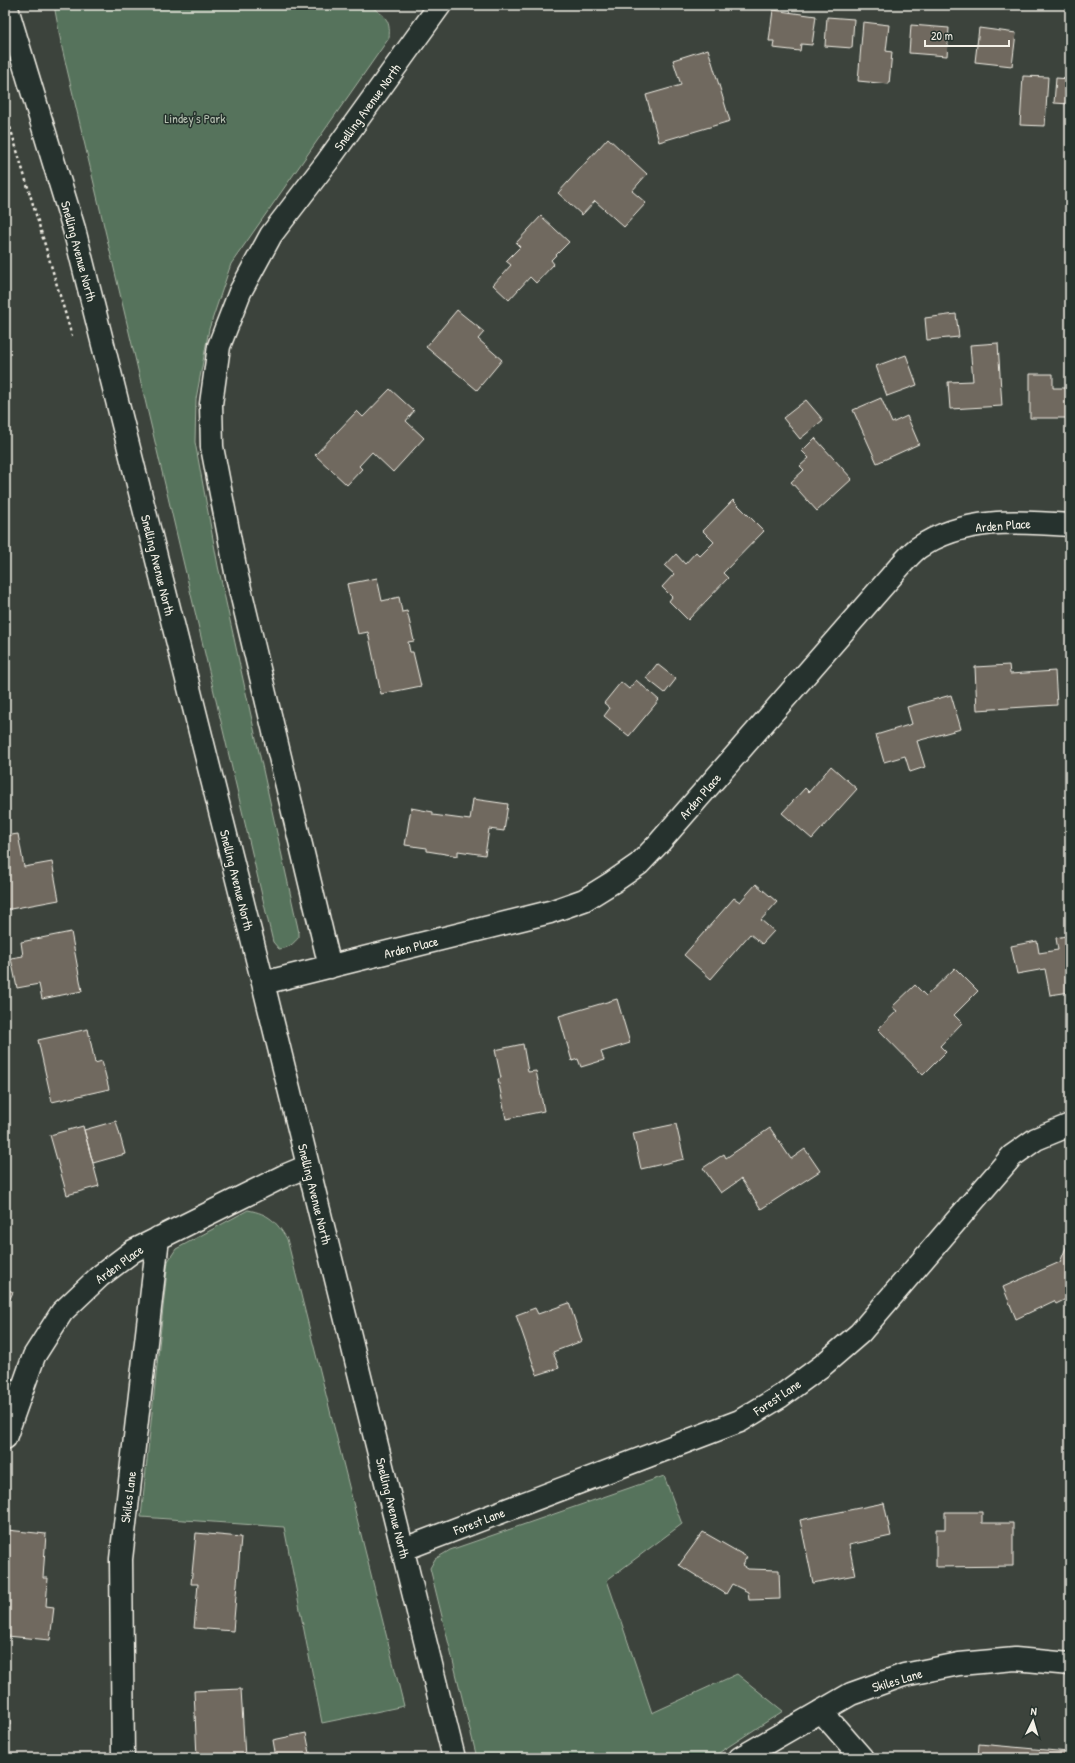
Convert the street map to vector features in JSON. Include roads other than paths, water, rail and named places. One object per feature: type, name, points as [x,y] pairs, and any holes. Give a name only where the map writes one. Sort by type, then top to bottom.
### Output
[{"type":"street","name":"Snelling Avenue North","points":[[6,5],[74,229],[404,1549],[454,1758]]},
{"type":"street","name":"Snelling Avenue North","points":[[330,967],[236,572],[212,447],[211,404],[219,346],[240,292],[271,235],[327,162],[440,5]]},
{"type":"street","name":"Arden Place","points":[[263,983],[550,912],[584,900],[639,864],[659,843],[895,572],[918,548],[947,533],[977,524],[1032,522],[1070,525]]},
{"type":"street","name":"Forest Lane","points":[[404,1549],[740,1421],[775,1399],[823,1366],[860,1333],[1012,1156],[1036,1139],[1070,1125]]},
{"type":"street","name":"Arden Place","points":[[5,1438],[34,1356],[62,1312],[100,1276],[128,1255],[158,1238],[308,1166]]},
{"type":"street","name":"Skiles Lane","points":[[122,1758],[121,1559],[158,1238]]},
{"type":"street","name":"Skiles Lane","points":[[740,1758],[851,1694],[904,1675],[959,1664],[1015,1659],[1070,1664]]},
{"type":"street","points":[[821,1712],[862,1758]]},
{"type":"park label","name":"Lindey's Park","points":[[195,118]]}]
